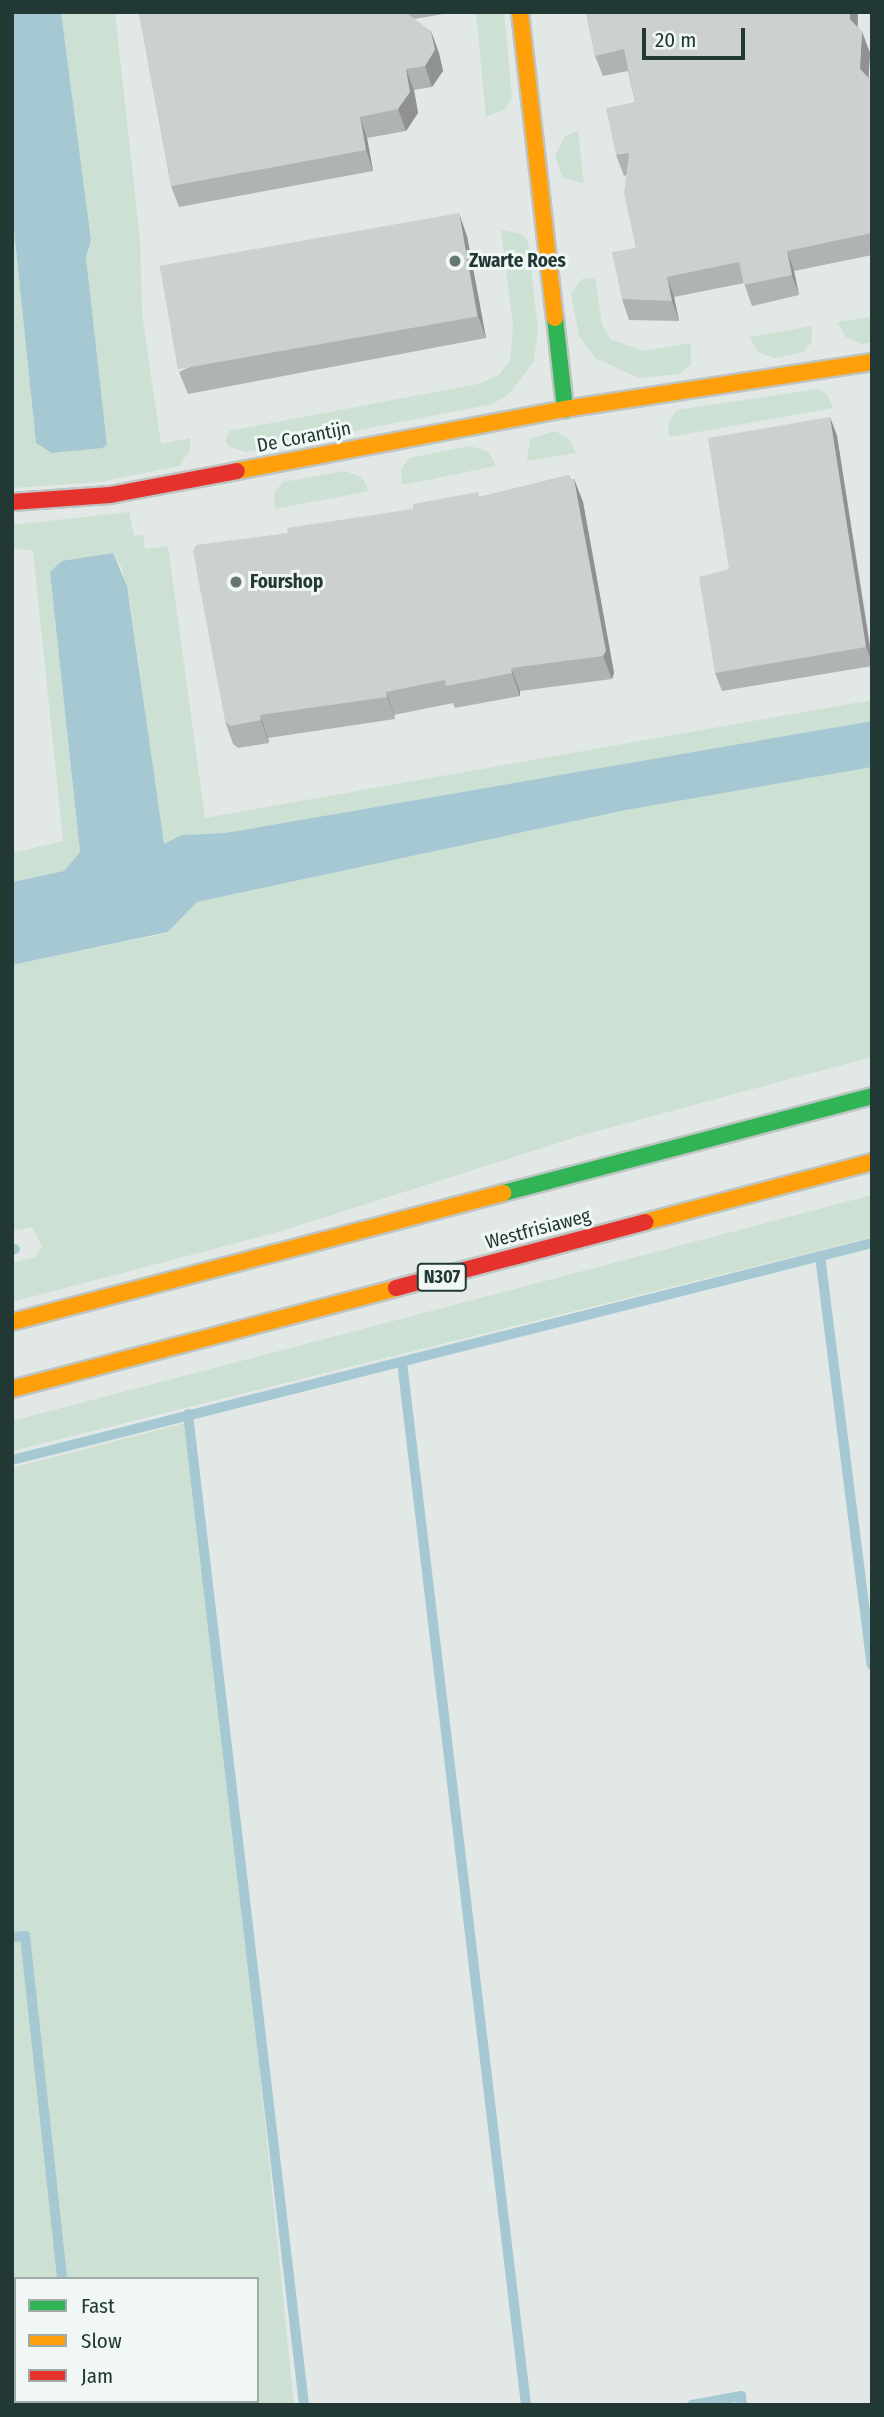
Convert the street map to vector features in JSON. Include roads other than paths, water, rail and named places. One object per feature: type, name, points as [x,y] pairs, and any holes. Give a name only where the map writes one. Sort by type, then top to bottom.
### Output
[{"type":"main road","points":[[520,12],[565,409]]},
{"type":"main road","name":"De Corantijn","points":[[12,502],[110,495],[565,409],[872,362]]},
{"type":"main road","points":[[12,1321],[872,1096]]},
{"type":"main road","name":"Westfrisiaweg","points":[[12,1389],[872,1162]]},
{"type":"water","points":[[12,12],[61,12],[91,240],[86,257],[107,445],[102,448],[52,453],[36,443],[12,211]]},
{"type":"water","points":[[113,553],[127,586],[164,844],[182,835],[225,833],[872,721],[872,767],[626,810],[197,902],[168,932],[12,965],[12,882],[64,871],[80,852],[50,572],[62,561]]},
{"type":"waterway","points":[[12,1460],[872,1243]]},
{"type":"waterway","points":[[820,1256],[872,1665]]},
{"type":"waterway","points":[[402,1362],[526,2405]]},
{"type":"waterway","points":[[188,1414],[304,2405]]},
{"type":"waterway","points":[[12,1937],[25,1936],[62,2277]]},
{"type":"waterway","points":[[692,2405],[741,2396],[742,2405]]},
{"type":"place","name":"Zwarte Roes","points":[[455,261]]},
{"type":"place","name":"Fourshop","points":[[236,582]]}]
